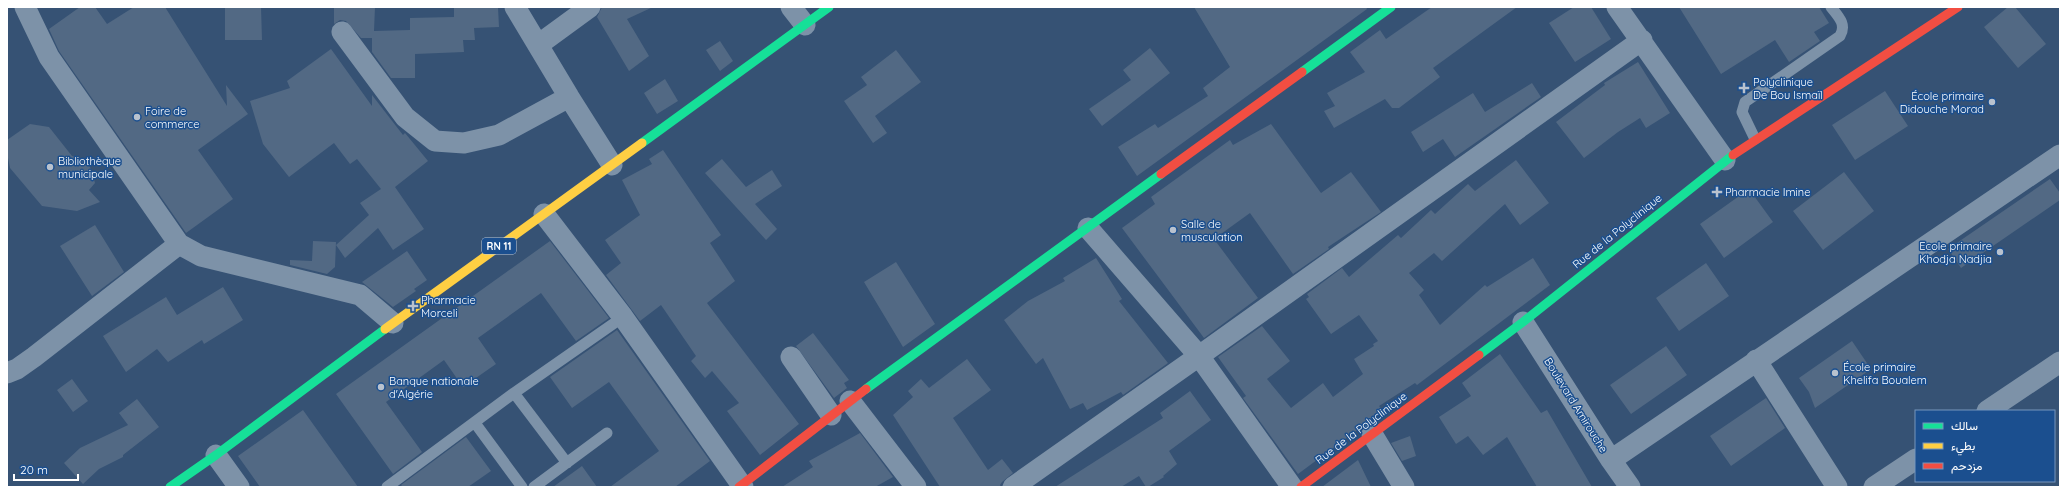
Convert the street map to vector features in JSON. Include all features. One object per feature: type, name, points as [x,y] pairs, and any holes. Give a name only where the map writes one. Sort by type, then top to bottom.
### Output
[{"type":"street","points":[[25,7],[49,57],[179,244],[201,256],[360,295],[393,323]]},
{"type":"street","points":[[515,7],[612,165]]},
{"type":"street","points":[[538,45],[590,7]]},
{"type":"street","points":[[791,7],[805,26]]},
{"type":"street","name":"RN 11","points":[[170,487],[216,455],[393,323],[805,26],[829,7]]},
{"type":"street","points":[[544,214],[623,317],[741,486],[831,415],[1391,7]]},
{"type":"street","points":[[1617,7],[1642,40],[1725,160]]},
{"type":"street","name":"Rue de la Polyclinique","points":[[1301,487],[1523,322],[1725,160],[1958,7]]},
{"type":"street","points":[[342,32],[405,117],[435,141],[464,143],[499,136],[569,97]]},
{"type":"street","points":[[1012,487],[1199,356],[1642,40]]},
{"type":"street","points":[[1611,460],[1756,360],[2060,155]]},
{"type":"street","points":[[1088,228],[1199,356],[1292,487]]},
{"type":"street","points":[[7,373],[17,369],[34,357],[179,244]]},
{"type":"street","name":"Boulevard Amirouche","points":[[1523,322],[1611,460],[1630,487]]},
{"type":"street","points":[[791,357],[831,415]]},
{"type":"street","points":[[1756,360],[1837,487]]},
{"type":"street","points":[[1988,410],[2060,362]]},
{"type":"street","points":[[850,401],[916,487]]},
{"type":"street","points":[[1372,434],[1404,487]]},
{"type":"street","points":[[216,455],[239,487]]},
{"type":"street","points":[[1874,487],[1915,460]]},
{"type":"lane","points":[[1755,139],[1742,112],[1745,102],[1840,36],[1843,23],[1831,7]]},
{"type":"lane","points":[[387,487],[514,393],[623,317]]},
{"type":"lane","points":[[514,393],[566,463]]},
{"type":"lane","points":[[475,423],[522,487]]},
{"type":"lane","points":[[534,487],[607,433]]},
{"type":"building","name":"Foire de commerce","points":[[80,7],[95,7],[107,24],[134,7],[165,7],[227,106],[226,85],[248,114],[198,150],[233,199],[186,233],[59,51],[49,29]]},
{"type":"building","points":[[225,7],[261,7],[262,40],[225,40]]},
{"type":"building","points":[[334,7],[375,7],[374,31],[410,30],[410,18],[454,17],[454,7],[498,7],[499,27],[474,28],[475,40],[463,40],[464,52],[415,54],[415,78],[391,78],[372,52],[372,38],[361,38],[346,21],[340,20],[334,24]]},
{"type":"building","points":[[602,7],[653,7],[627,19],[649,56],[629,71],[597,17]]},
{"type":"building","points":[[1194,7],[1366,7],[1367,9],[1137,176],[1118,147],[1155,124],[1158,128],[1208,96],[1203,88],[1230,67]]},
{"type":"building","points":[[1432,7],[1517,7],[1433,68],[1440,77],[1399,108],[1392,108],[1385,99],[1334,128],[1324,111],[1335,106],[1327,93],[1365,72],[1350,52],[1380,30],[1386,39]]},
{"type":"building","points":[[1574,7],[1591,7],[1611,39],[1575,62],[1549,23]]},
{"type":"building","points":[[1679,7],[1819,7],[1829,23],[1814,32],[1820,41],[1789,62],[1775,40],[1721,74]]},
{"type":"building","points":[[2008,7],[2015,7],[2046,44],[2018,68],[1984,27]]},
{"type":"building","points":[[720,41],[733,61],[720,71],[706,50]]},
{"type":"building","points":[[1150,48],[1170,73],[1102,126],[1089,109],[1131,80],[1123,70]]},
{"type":"building","points":[[331,49],[372,106],[372,95],[403,135],[405,133],[428,161],[395,187],[424,229],[393,250],[378,228],[345,258],[336,245],[369,215],[360,203],[381,189],[357,159],[350,164],[334,143],[289,177],[263,144],[250,101],[290,88],[287,81]]},
{"type":"building","points":[[896,50],[921,82],[875,116],[887,133],[873,143],[844,101],[867,85],[861,77]]},
{"type":"building","points":[[1638,62],[1670,113],[1646,128],[1640,118],[1618,132],[1584,158],[1556,122],[1605,85],[1604,83]]},
{"type":"building","points":[[665,79],[678,101],[657,114],[644,93]]},
{"type":"building","points":[[1532,83],[1541,97],[1455,157],[1443,139],[1423,152],[1411,132],[1473,93],[1485,112]]},
{"type":"building","points":[[1885,91],[1908,126],[1855,160],[1832,125]]},
{"type":"building","name":"Bibliothèque municipale","points":[[30,124],[49,127],[72,156],[80,158],[90,167],[95,183],[89,190],[100,202],[77,211],[42,206],[10,168],[7,153],[7,140]]},
{"type":"building","points":[[1271,124],[1321,193],[1351,172],[1381,212],[1328,247],[1329,249],[1293,274],[1250,213],[1214,239],[1258,298],[1204,338],[1122,228],[1155,204],[1151,197],[1230,140],[1233,145]]},
{"type":"building","points":[[663,150],[721,235],[710,243],[735,281],[707,303],[799,424],[760,455],[727,411],[739,403],[712,371],[705,378],[691,361],[696,356],[661,305],[640,321],[606,275],[621,263],[605,240],[640,215],[622,180],[652,164],[649,159]]},
{"type":"building","points":[[722,159],[746,187],[772,170],[782,186],[755,204],[777,229],[766,240],[705,173]]},
{"type":"building","points":[[1516,160],[1549,203],[1520,225],[1505,204],[1442,261],[1434,253],[1409,273],[1424,290],[1419,295],[1440,325],[1485,285],[1487,287],[1533,258],[1550,285],[1417,385],[1415,383],[1379,406],[1383,411],[1298,474],[1243,398],[1246,396],[1218,357],[1262,326],[1290,361],[1267,379],[1291,408],[1323,383],[1333,397],[1363,374],[1354,359],[1374,346],[1373,344],[1378,341],[1359,315],[1331,334],[1306,299],[1309,297],[1307,294],[1342,268],[1349,277],[1398,235],[1401,238],[1431,210],[1435,214],[1468,184],[1475,191]]},
{"type":"building","points":[[1844,172],[1874,211],[1823,250],[1793,211]]},
{"type":"building","points":[[2050,179],[2060,193],[2060,200],[1961,268],[1948,249]]},
{"type":"building","points":[[1749,189],[1773,222],[1724,258],[1700,224]]},
{"type":"building","points":[[95,225],[124,272],[92,296],[60,246]]},
{"type":"building","points":[[313,241],[336,242],[335,267],[327,274],[290,265],[290,260],[312,261]]},
{"type":"building","points":[[550,241],[609,318],[576,341],[541,293],[478,338],[496,364],[463,387],[444,360],[386,402],[422,452],[393,474],[336,394]]},
{"type":"building","points":[[407,251],[427,280],[414,289],[416,291],[393,307],[362,282]]},
{"type":"building","points":[[1096,258],[1122,299],[1119,301],[1168,363],[1123,395],[1121,392],[1087,410],[1083,403],[1070,409],[1043,358],[1036,364],[1004,320],[1028,301],[1065,281],[1063,278]]},
{"type":"building","points":[[896,262],[935,324],[903,347],[864,282]]},
{"type":"building","points":[[1706,263],[1729,296],[1679,331],[1656,298]]},
{"type":"building","points":[[223,287],[243,320],[204,344],[202,340],[168,362],[157,349],[126,372],[103,336],[166,297],[177,315]]},
{"type":"building","points":[[617,330],[710,461],[675,487],[610,487],[659,451],[609,382],[572,408],[550,377]]},
{"type":"building","points":[[813,333],[849,380],[844,383],[847,388],[834,398],[796,346]]},
{"type":"building","name":"École primaire Khelifa Boualem","points":[[1852,341],[1871,369],[1815,408],[1809,392],[1799,378]]},
{"type":"building","points":[[1666,346],[1687,375],[1631,414],[1610,385]]},
{"type":"building","points":[[1500,354],[1541,413],[1547,410],[1592,487],[1537,487],[1507,437],[1483,455],[1468,436],[1456,444],[1439,417],[1471,396],[1462,383]]},
{"type":"building","points":[[967,359],[991,390],[953,418],[988,470],[1002,459],[1013,473],[1002,482],[1000,485],[1001,487],[940,487],[893,415],[913,397],[908,391],[921,379],[929,388]]},
{"type":"building","points":[[72,379],[88,401],[73,412],[57,390]]},
{"type":"building","points":[[1190,391],[1211,420],[1169,451],[1177,464],[1163,476],[1164,477],[1148,487],[1146,487],[1139,476],[1121,487],[1055,487],[1163,418],[1160,413]]},
{"type":"building","points":[[1766,398],[1785,428],[1731,466],[1710,436]]},
{"type":"building","points":[[137,399],[159,427],[123,455],[123,457],[99,469],[83,484],[64,463],[80,448],[128,425],[119,413]]},
{"type":"building","points":[[303,410],[358,487],[260,487],[238,456]]},
{"type":"building","points":[[860,433],[893,477],[875,487],[782,487],[813,467],[809,461]]},
{"type":"building","points":[[1410,436],[1416,456],[1402,461],[1391,443]]},
{"type":"building","points":[[466,437],[491,471],[468,487],[403,487],[401,485]]},
{"type":"building","points":[[1358,460],[1371,487],[1322,487]]},
{"type":"building","points":[[582,466],[597,487],[553,487]]},
{"type":"traffic: fast","points":[[642,143],[829,7]]},
{"type":"traffic: fast","points":[[1302,72],[1391,7]]},
{"type":"traffic: fast","points":[[1479,355],[1523,322],[1733,155]]},
{"type":"traffic: fast","points":[[866,389],[1161,174]]},
{"type":"traffic: fast","points":[[170,487],[216,455],[385,329]]},
{"type":"traffic: slow","points":[[385,329],[642,143]]},
{"type":"traffic: jam","points":[[1733,155],[1958,7]]},
{"type":"traffic: jam","points":[[1161,174],[1302,72]]},
{"type":"traffic: jam","points":[[1301,487],[1479,355]]},
{"type":"traffic: jam","points":[[739,487],[866,389]]},
{"type":"place","name":"Polyclinique De Bou Ismaïl","points":[[1744,88]]},
{"type":"place","name":"École primaire Didouche Morad","points":[[1992,102]]},
{"type":"place","name":"Foire de commerce","points":[[137,117]]},
{"type":"place","name":"Bibliothèque municipale","points":[[50,167]]},
{"type":"place","name":"Pharmacie Imine","points":[[1717,192]]},
{"type":"place","name":"Salle de musculation","points":[[1173,230]]},
{"type":"place","name":"Ecole primaire Khodja Nadjia","points":[[2000,252]]},
{"type":"place","name":"Pharmacie Morceli","points":[[413,306]]},
{"type":"place","name":"École primaire Khelifa Boualem","points":[[1835,373]]},
{"type":"place","name":"Banque nationale d'Algérie","points":[[381,387]]}]
